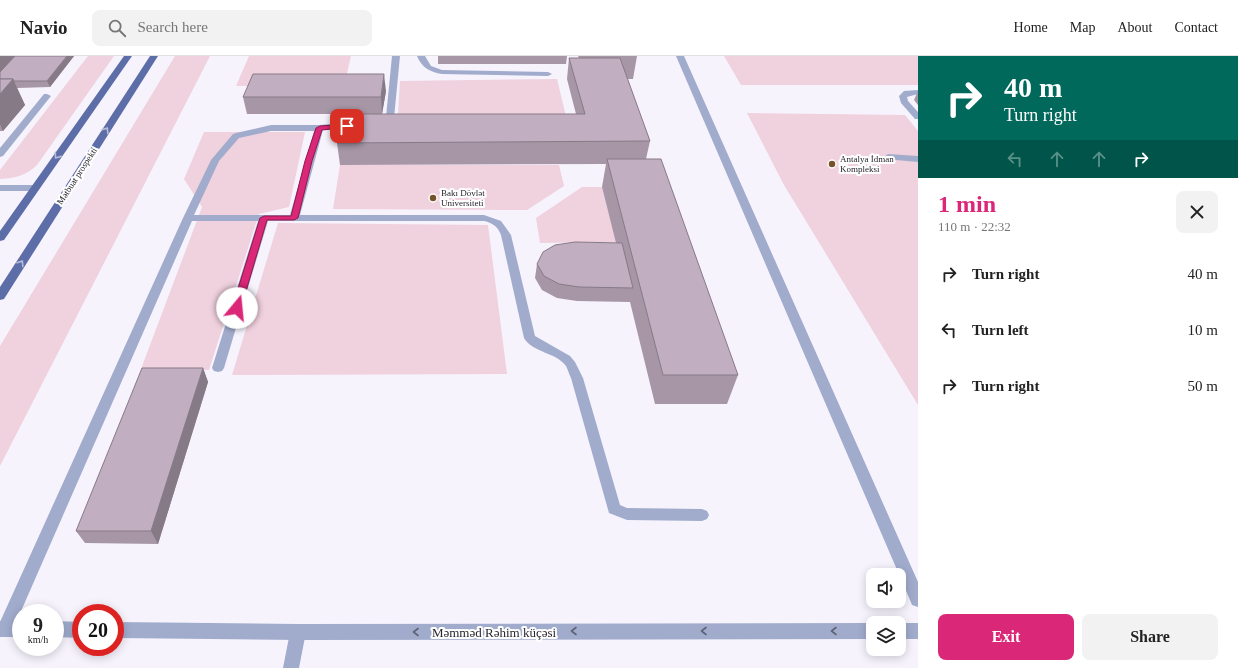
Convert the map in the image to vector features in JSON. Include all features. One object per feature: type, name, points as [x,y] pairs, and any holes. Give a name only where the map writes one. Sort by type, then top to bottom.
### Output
[{"type":"main road","points":[[0,238],[128,56]]},
{"type":"main road","name":"Mətbuat prospekti","points":[[0,296],[154,56]]},
{"type":"street","points":[[9,629],[188,218],[215,160],[236,136],[271,128],[320,128],[385,121],[390,118],[396,56]]},
{"type":"street","points":[[421,56],[424,65],[432,70],[442,72],[548,74]]},
{"type":"street","points":[[680,56],[918,600]]},
{"type":"street","points":[[918,92],[907,93],[903,96],[904,101],[918,117]]},
{"type":"street","points":[[0,154],[47,96]]},
{"type":"street","points":[[294,218],[309,161],[320,128]]},
{"type":"street","points":[[888,157],[918,160]]},
{"type":"street","points":[[0,188],[34,188]]},
{"type":"street","points":[[188,218],[484,218],[494,220],[503,227],[506,235],[530,338],[538,346],[555,354],[570,364],[577,378],[614,509],[628,514],[702,515]]},
{"type":"street","points":[[218,368],[264,218]]},
{"type":"street","name":"Məmməd Rəhim küçəsi","points":[[124,630],[298,632],[866,631]]},
{"type":"street","points":[[906,631],[918,631]]},
{"type":"street","points":[[291,668],[298,632]]},
{"type":"shaded area","points":[[88,56],[114,56],[37,165],[20,176],[0,179],[0,170]]},
{"type":"shaded area","points":[[175,56],[210,56],[0,466],[0,346]]},
{"type":"shaded area","points":[[249,56],[351,56],[344,86],[236,86]]},
{"type":"shaded area","points":[[724,56],[918,56],[918,85],[741,85]]},
{"type":"shaded area","points":[[557,79],[569,129],[397,131],[400,81]]},
{"type":"shaded area","points":[[747,113],[905,115],[918,131],[918,405],[784,185]]},
{"type":"shaded area","points":[[204,132],[305,132],[289,207],[259,214],[209,370],[141,369],[202,207],[184,179]]},
{"type":"shaded area","points":[[340,165],[559,165],[564,186],[527,210],[333,209]]},
{"type":"shaded area","points":[[582,187],[602,187],[616,242],[540,243],[536,218]]},
{"type":"shaded area","points":[[278,223],[488,225],[507,374],[232,375]]},
{"type":"building","points":[[15,56],[67,56],[47,81],[14,81],[13,79],[0,79],[0,72]]},
{"type":"building","points":[[569,58],[620,58],[650,141],[337,143],[343,114],[585,114]]},
{"type":"building","points":[[253,74],[384,74],[381,97],[243,97]]},
{"type":"building","points":[[0,79],[13,79],[0,94]]},
{"type":"building","points":[[607,159],[661,159],[738,375],[663,375]]},
{"type":"building","points":[[575,242],[622,243],[633,288],[579,287],[559,284],[544,276],[537,264],[543,252],[555,245]]},
{"type":"building","points":[[142,368],[203,368],[151,531],[76,531]]},
{"type":"place","name":"Antalya İdman Kompleksi","points":[[832,164]]},
{"type":"place","name":"Bakı Dövlət Universiteti","points":[[433,198]]},
{"type":"route","points":[[237,308],[264,218],[294,218],[309,161],[320,128],[347,126]]}]
